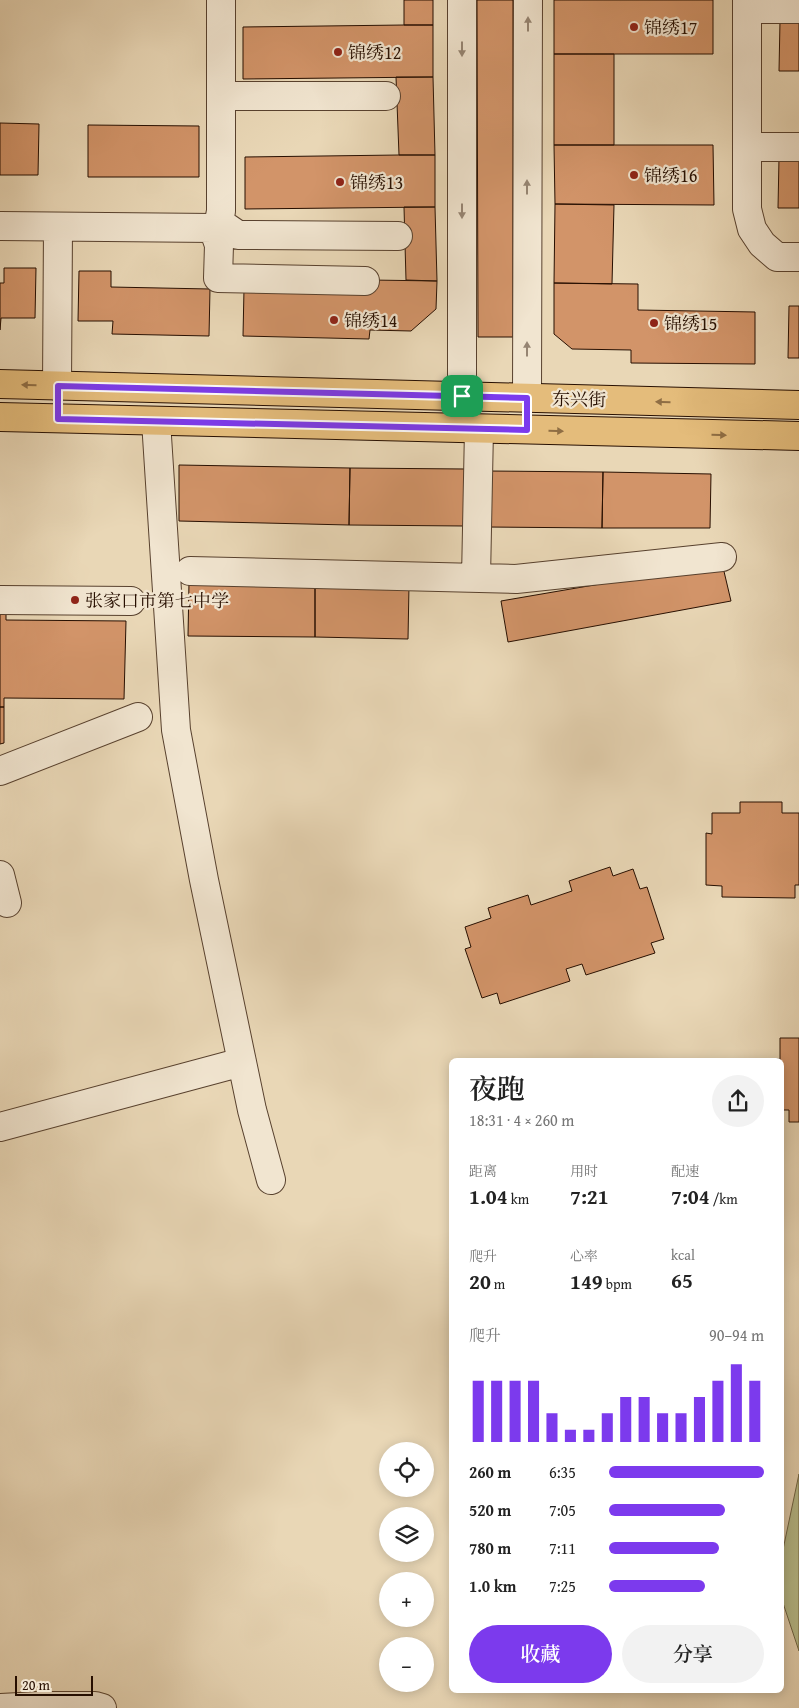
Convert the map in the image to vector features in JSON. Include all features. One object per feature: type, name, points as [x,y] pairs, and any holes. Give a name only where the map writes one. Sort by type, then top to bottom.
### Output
[{"type":"main road","name":"东兴街","points":[[0,384],[799,405]]},
{"type":"main road","points":[[58,386],[58,419]]},
{"type":"main road","points":[[462,396],[471,429]]},
{"type":"main road","points":[[527,398],[527,430]]},
{"type":"main road","name":"东兴街","points":[[0,417],[799,436]]},
{"type":"street","points":[[221,0],[221,211],[216,225],[219,245],[218,278],[365,281]]},
{"type":"street","points":[[462,0],[462,396]]},
{"type":"street","points":[[527,398],[528,0]]},
{"type":"street","points":[[799,9],[748,5],[747,147],[747,209],[752,229],[762,244],[777,256],[799,257]]},
{"type":"street","points":[[221,96],[386,96]]},
{"type":"street","points":[[747,147],[799,147]]},
{"type":"street","points":[[0,226],[216,225],[238,235],[398,236]]},
{"type":"street","points":[[58,227],[58,386]]},
{"type":"street","points":[[156,421],[176,730],[204,880],[252,1110],[271,1180]]},
{"type":"street","points":[[471,429],[476,578]]},
{"type":"street","points":[[190,571],[516,579],[722,557]]},
{"type":"street","points":[[0,600],[131,601]]},
{"type":"street","points":[[0,771],[138,717]]},
{"type":"street","points":[[0,875],[8,903]]},
{"type":"street","points":[[0,1127],[242,1062]]},
{"type":"street","points":[[0,1708],[96,1706],[102,1708]]},
{"type":"green space","points":[[799,1474],[799,1651],[784,1606],[784,1545]]},
{"type":"building","points":[[404,0],[433,0],[433,25],[404,25]]},
{"type":"building","points":[[477,0],[513,0],[513,337],[478,337]]},
{"type":"building","name":"锦绣17","points":[[554,0],[713,0],[713,54],[554,54]]},
{"type":"building","points":[[780,21],[799,21],[799,71],[779,71]]},
{"type":"building","name":"锦绣12","points":[[433,25],[433,77],[243,79],[243,27]]},
{"type":"building","points":[[554,54],[614,54],[614,145],[554,145]]},
{"type":"building","points":[[396,77],[433,77],[435,155],[399,155]]},
{"type":"building","points":[[0,123],[39,124],[38,175],[0,175]]},
{"type":"building","points":[[88,125],[199,126],[199,177],[88,177]]},
{"type":"building","name":"锦绣16","points":[[554,145],[713,145],[714,205],[555,204]]},
{"type":"building","name":"锦绣13","points":[[435,155],[435,207],[245,209],[245,157]]},
{"type":"building","points":[[779,158],[799,159],[799,208],[778,208]]},
{"type":"building","points":[[555,204],[614,205],[612,284],[554,283]]},
{"type":"building","points":[[404,207],[435,207],[437,281],[406,280]]},
{"type":"building","points":[[4,268],[36,268],[35,318],[1,318],[0,330],[0,283],[4,283]]},
{"type":"building","points":[[79,271],[111,271],[111,287],[210,289],[209,336],[112,334],[113,321],[78,321]]},
{"type":"building","name":"锦绣14","points":[[371,280],[437,281],[436,309],[411,331],[370,330],[369,339],[243,336],[244,289]]},
{"type":"building","name":"锦绣15","points":[[554,283],[638,284],[638,310],[755,312],[755,364],[631,363],[631,350],[572,349],[554,334]]},
{"type":"building","points":[[789,306],[799,306],[799,358],[788,358]]},
{"type":"building","points":[[179,465],[350,468],[349,525],[179,521]]},
{"type":"building","points":[[350,468],[465,469],[464,526],[349,525]]},
{"type":"building","points":[[488,471],[603,472],[602,528],[487,527]]},
{"type":"building","points":[[603,472],[711,474],[710,528],[602,528]]},
{"type":"building","points":[[722,563],[731,601],[508,642],[501,601]]},
{"type":"building","points":[[189,582],[315,584],[315,637],[188,636]]},
{"type":"building","points":[[315,584],[409,585],[408,639],[315,637]]},
{"type":"building","points":[[0,611],[6,611],[6,620],[126,621],[124,699],[4,698],[4,707],[0,707]]},
{"type":"building","points":[[0,707],[4,707],[4,743],[0,744]]},
{"type":"building","points":[[740,802],[782,802],[782,813],[799,813],[799,885],[795,885],[795,898],[722,897],[722,886],[706,885],[706,833],[712,834],[712,813],[740,813]]},
{"type":"building","points":[[610,867],[613,876],[633,869],[640,889],[647,887],[664,939],[651,943],[655,953],[586,975],[582,964],[566,969],[570,981],[500,1004],[497,993],[482,998],[465,949],[471,947],[465,927],[491,918],[488,908],[528,895],[531,905],[572,891],[569,881]]},
{"type":"building","points":[[780,1038],[799,1038],[799,1122],[789,1122],[789,1110],[784,1110],[784,1058],[780,1058]]},
{"type":"place","name":"锦绣17","points":[[634,27]]},
{"type":"place","name":"锦绣12","points":[[338,52]]},
{"type":"place","name":"锦绣16","points":[[634,175]]},
{"type":"place","name":"锦绣13","points":[[340,182]]},
{"type":"place","name":"锦绣14","points":[[334,320]]},
{"type":"place","name":"锦绣15","points":[[654,323]]},
{"type":"place","name":"张家口市第七中学","points":[[75,600]]},
{"type":"route","points":[[58,386],[462,396],[527,398],[527,430],[58,419],[58,386]]}]
